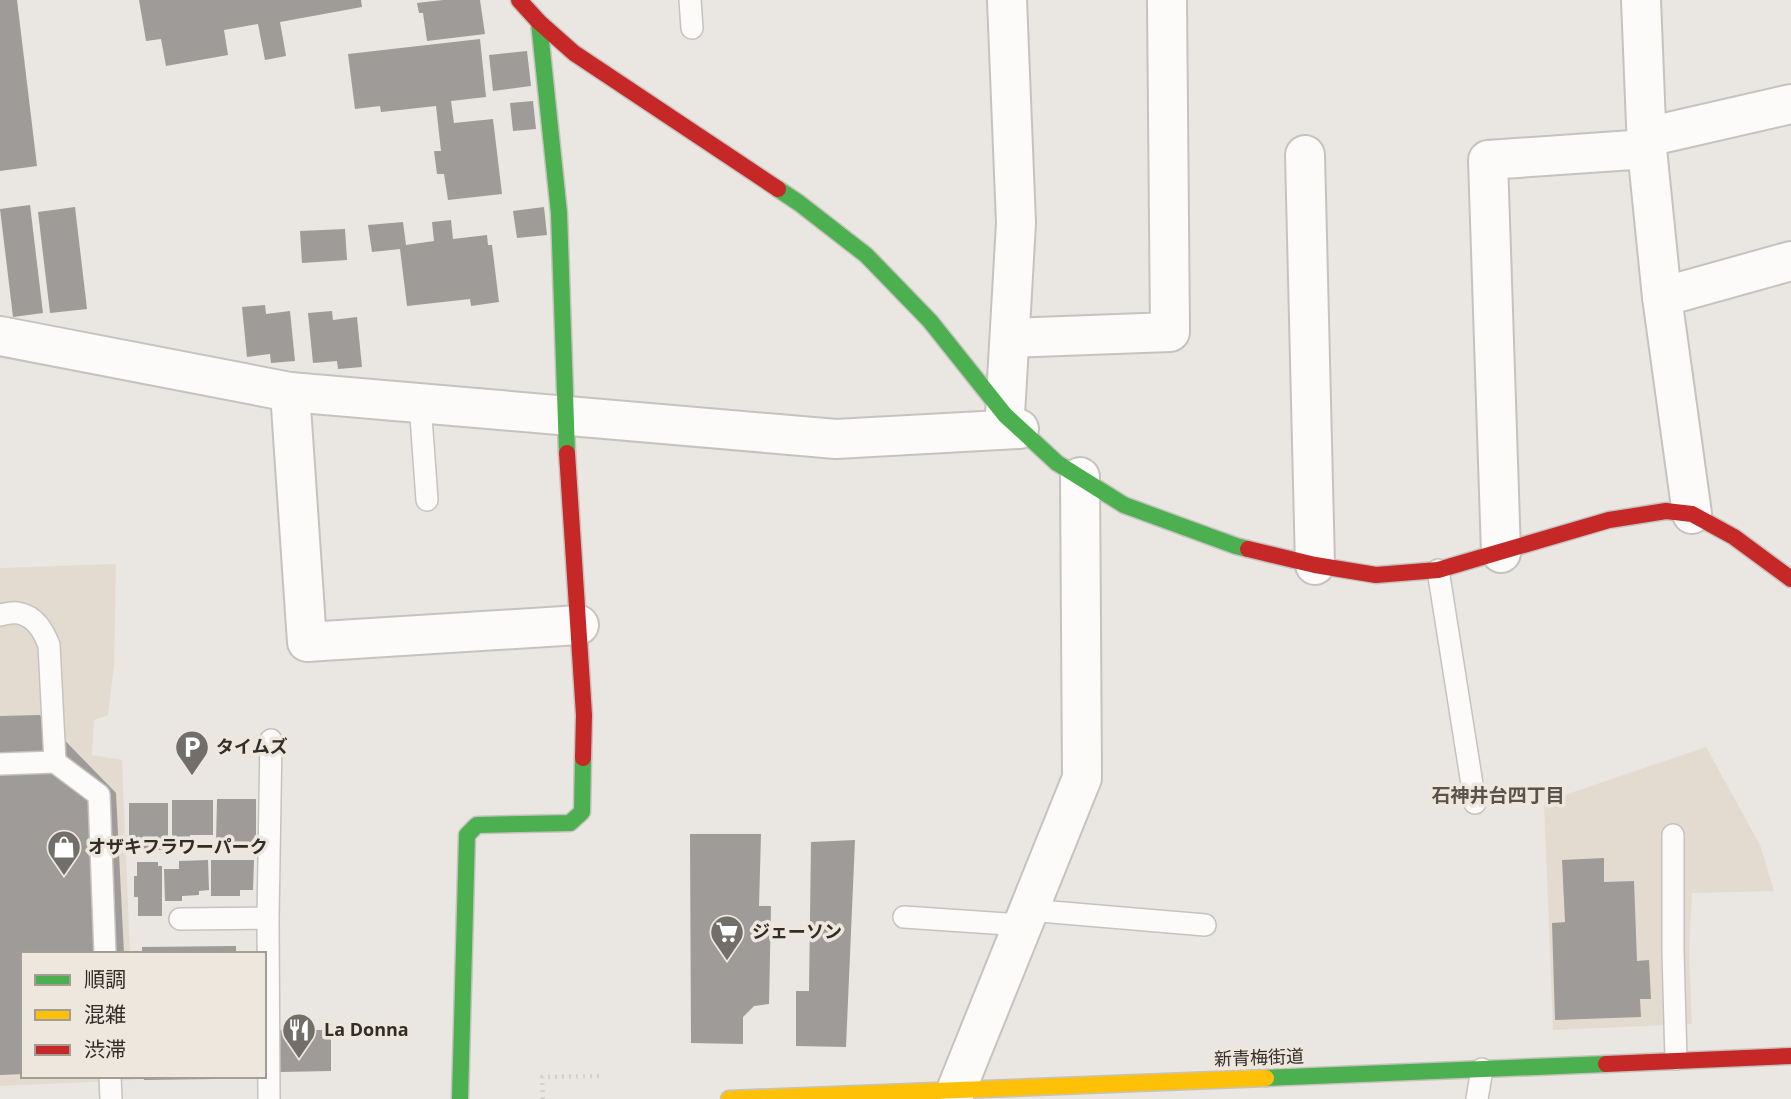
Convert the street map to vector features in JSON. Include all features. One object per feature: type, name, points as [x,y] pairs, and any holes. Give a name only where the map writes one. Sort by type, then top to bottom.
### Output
[{"type":"street","points":[[519,0],[539,22],[574,52],[799,203],[866,255],[930,321],[1012,422],[1057,463],[1124,505],[1236,546],[1315,565],[1376,575],[1438,570],[1609,520],[1666,511],[1692,514],[1734,537],[1788,573]]},
{"type":"street","points":[[1008,0],[1016,223],[1010,338],[1012,422]]},
{"type":"street","points":[[1010,338],[1170,332],[1167,0]]},
{"type":"street","points":[[1641,0],[1647,143],[1662,297],[1692,514]]},
{"type":"street","points":[[460,1099],[467,835],[477,825],[570,823],[582,812],[583,715],[565,414],[559,213],[539,22]]},
{"type":"street","points":[[1501,553],[1488,160],[1647,143],[1791,104]]},
{"type":"street","points":[[1306,155],[1315,565]]},
{"type":"street","points":[[1662,297],[1791,261]]},
{"type":"street","points":[[0,336],[290,392],[836,439],[1012,422]]},
{"type":"street","points":[[290,392],[307,642],[579,625]]},
{"type":"street","points":[[957,1088],[1082,778],[1080,477]]},
{"type":"street","name":"新青梅街道","points":[[729,1099],[1791,1056]]},
{"type":"lane","points":[[690,0],[692,28]]},
{"type":"lane","points":[[420,403],[427,500]]},
{"type":"lane","points":[[1438,570],[1475,803]]},
{"type":"lane","points":[[0,615],[17,613],[38,623],[49,645],[55,762]]},
{"type":"lane","points":[[269,1099],[271,740]]},
{"type":"lane","points":[[0,764],[55,762],[99,795],[104,952]]},
{"type":"lane","points":[[1673,835],[1676,1059]]},
{"type":"lane","points":[[904,917],[1025,918],[1205,925]]},
{"type":"lane","points":[[180,919],[268,918]]},
{"type":"lane","points":[[1477,1099],[1482,1069]]},
{"type":"lane","points":[[110,1078],[111,1099]]},
{"type":"path","points":[[543,1099],[542,1077],[599,1074]]},
{"type":"shaded area","name":"オザキフラワーパーク","points":[[116,564],[114,665],[108,715],[94,720],[92,755],[122,760],[130,952],[21,952],[21,1078],[135,1080],[0,1086],[0,568]]},
{"type":"shaded area","points":[[1706,747],[1760,845],[1774,891],[1692,893],[1689,952],[1692,1024],[1553,1030],[1544,802]]},
{"type":"building","points":[[0,0],[17,0],[37,166],[0,171]]},
{"type":"building","points":[[139,0],[361,0],[362,7],[280,22],[286,56],[265,60],[258,24],[224,30],[228,55],[166,66],[161,39],[146,41]]},
{"type":"building","points":[[480,0],[485,34],[427,41],[423,13],[419,13],[417,3]]},
{"type":"building","points":[[480,39],[486,97],[451,101],[454,123],[493,119],[502,194],[448,200],[444,174],[437,174],[434,151],[441,151],[436,106],[381,112],[380,106],[355,109],[348,54]]},
{"type":"building","points":[[527,51],[531,86],[493,91],[489,55]]},
{"type":"building","points":[[533,101],[536,129],[513,131],[510,103]]},
{"type":"building","points":[[30,205],[43,313],[13,317],[0,209]]},
{"type":"building","points":[[75,207],[87,309],[50,313],[38,212]]},
{"type":"building","points":[[544,207],[547,235],[517,238],[513,211]]},
{"type":"building","points":[[451,220],[453,239],[487,235],[488,245],[492,245],[499,302],[471,306],[470,299],[407,306],[400,249],[372,252],[368,225],[403,222],[406,245],[434,241],[432,222]]},
{"type":"building","points":[[345,229],[347,260],[302,263],[300,231]]},
{"type":"building","points":[[265,305],[266,314],[290,311],[295,361],[271,363],[270,354],[247,357],[242,307]]},
{"type":"building","points":[[332,311],[333,320],[357,317],[362,367],[338,369],[337,361],[313,363],[308,313]]},
{"type":"building","points":[[40,715],[116,793],[124,952],[21,952],[21,1074],[0,1075],[0,716]]},
{"type":"building","points":[[217,799],[256,799],[256,843],[216,843]]},
{"type":"building","points":[[172,800],[213,800],[213,835],[190,835],[190,841],[172,840]]},
{"type":"building","points":[[129,803],[168,803],[168,850],[129,850]]},
{"type":"building","points":[[690,834],[761,834],[759,906],[771,906],[769,1004],[754,1006],[743,1017],[743,1044],[691,1043]]},
{"type":"building","points":[[855,840],[846,1047],[796,1046],[796,991],[809,991],[811,842]]},
{"type":"building","points":[[1604,858],[1604,882],[1634,881],[1637,961],[1649,960],[1651,999],[1640,999],[1641,1017],[1555,1020],[1552,923],[1565,922],[1562,860]]},
{"type":"building","points":[[208,860],[209,890],[199,891],[199,895],[182,896],[182,901],[165,901],[164,869],[179,869],[179,861]]},
{"type":"building","points":[[211,860],[254,860],[253,890],[240,890],[240,896],[211,896]]},
{"type":"building","points":[[137,862],[158,862],[158,866],[162,866],[162,916],[138,916],[138,897],[134,897]]},
{"type":"building","points":[[236,946],[236,952],[142,952],[142,947]]},
{"type":"building","points":[[279,1030],[331,1030],[331,1071],[280,1072]]},
{"type":"building","points":[[144,1078],[214,1078],[214,1079]]},
{"type":"traffic: fast","points":[[539,22],[559,213],[567,453]]},
{"type":"traffic: fast","points":[[778,189],[866,255],[930,321],[1005,415],[1057,463],[1124,505],[1248,549]]},
{"type":"traffic: fast","points":[[460,1099],[467,835],[477,825],[570,823],[582,812],[583,758]]},
{"type":"traffic: fast","points":[[1266,1078],[1606,1064]]},
{"type":"traffic: slow","points":[[729,1099],[1266,1078]]},
{"type":"traffic: jam","points":[[519,0],[574,53],[778,189]]},
{"type":"traffic: jam","points":[[567,453],[584,715],[583,758]]},
{"type":"traffic: jam","points":[[1248,549],[1315,565],[1376,575],[1438,570],[1609,520],[1666,511],[1692,514],[1734,537],[1791,579]]},
{"type":"traffic: jam","points":[[1606,1064],[1791,1056]]},
{"type":"place","name":"タイムズ","points":[[192,777]]},
{"type":"place","name":"オザキフラワーパーク","points":[[64,877]]},
{"type":"place","name":"ジェーソン","points":[[727,962]]},
{"type":"place","name":"La Donna","points":[[299,1060]]},
{"type":"district","name":"石神井台四丁目","points":[[1498,795]]}]
